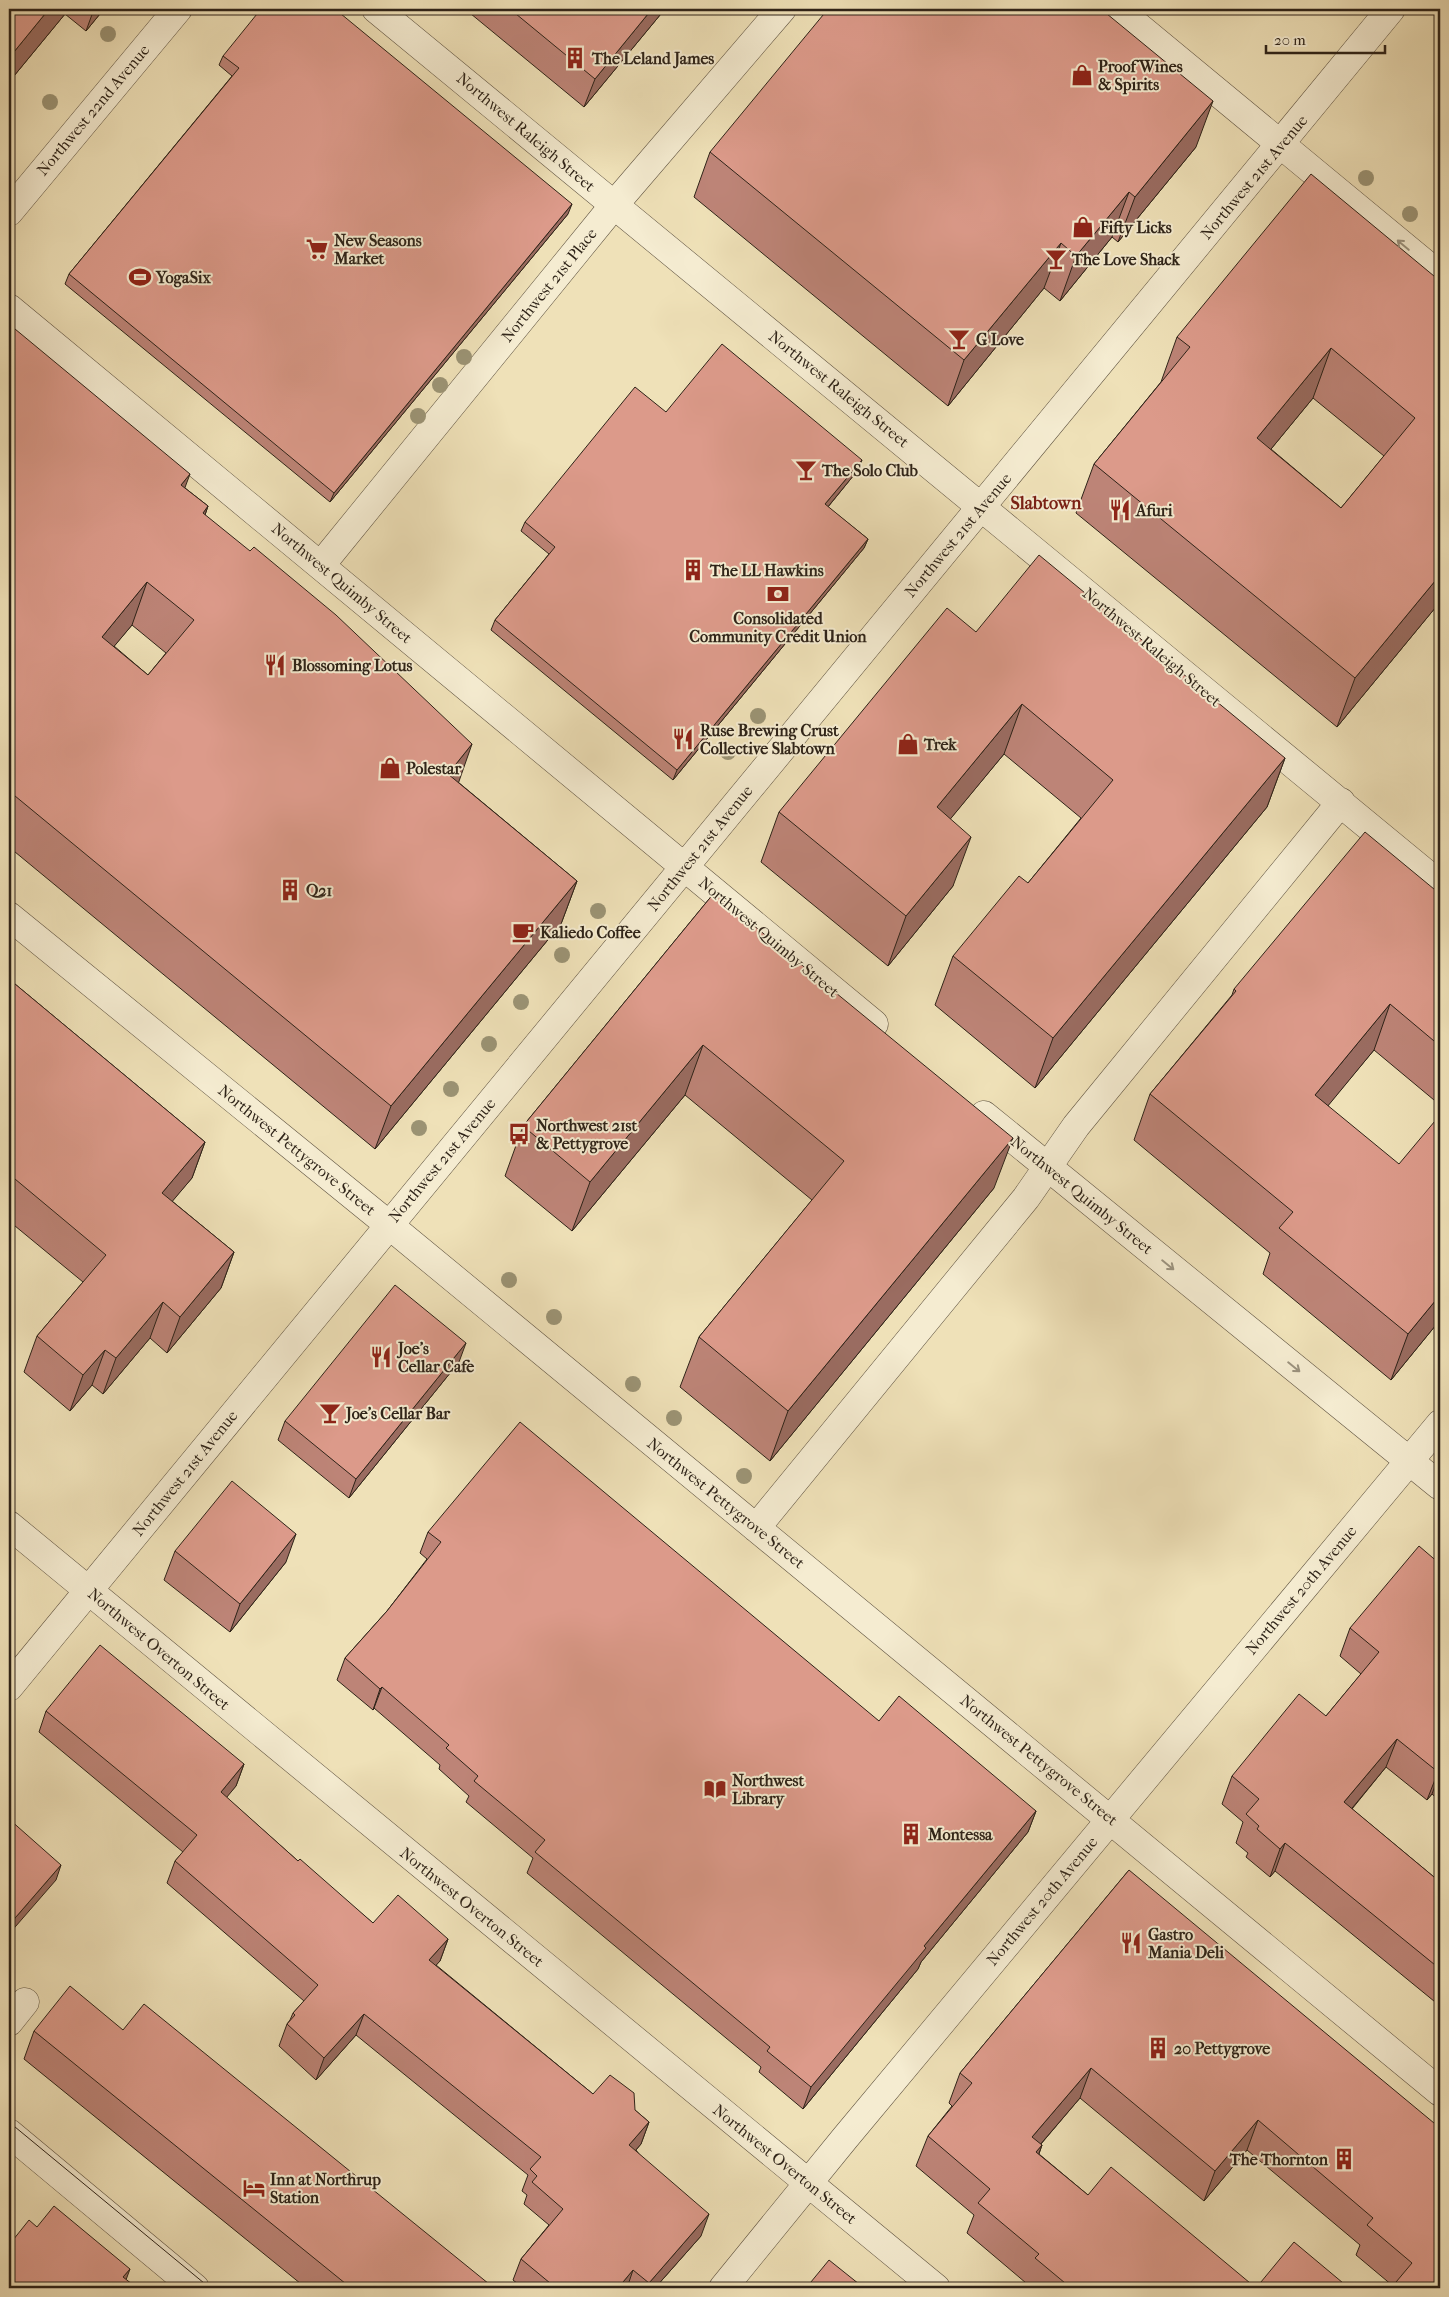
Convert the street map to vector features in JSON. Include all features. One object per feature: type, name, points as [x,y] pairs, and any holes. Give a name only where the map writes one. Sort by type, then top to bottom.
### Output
[{"type":"street","name":"Northwest 22nd Avenue","points":[[9,212],[178,9]]},
{"type":"street","name":"Northwest Raleigh Street","points":[[376,9],[1440,885]]},
{"type":"street","name":"Northwest 21st Place","points":[[321,565],[614,205],[782,9]]},
{"type":"street","points":[[1117,9],[1440,276]]},
{"type":"street","name":"Northwest 21st Avenue","points":[[9,1687],[1391,9]]},
{"type":"street","name":"Northwest Quimby Street","points":[[9,308],[895,1041]]},
{"type":"street","points":[[756,1528],[1020,1206],[1076,1126],[1341,802]]},
{"type":"street","name":"Northwest Pettygrove Street","points":[[9,916],[389,1225],[1111,1818],[1440,2092]]},
{"type":"street","name":"Northwest Quimby Street","points":[[964,1098],[1440,1486]]},
{"type":"street","name":"Northwest 20th Avenue","points":[[723,2288],[807,2184],[1440,1424]]},
{"type":"street","name":"Northwest Overton Street","points":[[9,1525],[807,2184],[936,2288]]},
{"type":"street","points":[[9,2133],[196,2288]]},
{"type":"building","points":[[9,9],[49,9],[9,58]]},
{"type":"building","name":"New Seasons Market","points":[[261,9],[335,9],[572,204],[334,493],[69,274],[239,68],[223,56]]},
{"type":"building","points":[[510,9],[652,9],[595,79]]},
{"type":"building","points":[[828,9],[1101,9],[1213,101],[1135,197],[1129,192],[1076,256],[1061,243],[964,360],[710,152]]},
{"type":"building","points":[[1311,174],[1440,281],[1440,575],[1355,678],[1094,464],[1190,347],[1177,337]],"holes":[[[1331,348],[1415,418],[1341,508],[1257,438]]]},
{"type":"building","name":"Q21","points":[[9,324],[190,474],[181,485],[208,506],[203,513],[250,551],[254,547],[336,615],[472,744],[448,774],[577,881],[391,1106],[9,791]],"holes":[[[147,582],[194,620],[148,675],[102,637]]]},
{"type":"building","name":"The LL Hawkins","points":[[722,344],[862,460],[825,504],[868,539],[677,770],[495,620],[555,547],[525,522],[635,387],[666,412]]},
{"type":"building","points":[[1039,555],[1285,758],[1053,1038],[953,956],[1019,876],[1028,883],[1113,780],[1022,704],[937,807],[971,837],[906,916],[779,812],[947,608],[976,632]]},
{"type":"building","points":[[1365,832],[1440,894],[1440,1046],[1390,1004],[1315,1095],[1399,1164],[1440,1115],[1440,1295],[1408,1334],[1279,1228],[1293,1212],[1150,1094],[1236,991],[1234,989]]},
{"type":"building","points":[[714,893],[1013,1138],[788,1411],[699,1337],[844,1161],[703,1045],[590,1182],[523,1126]]},
{"type":"building","points":[[9,979],[205,1142],[162,1193],[234,1252],[180,1317],[163,1302],[116,1358],[105,1350],[83,1375],[37,1336],[106,1255],[9,1174]]},
{"type":"building","points":[[395,1285],[466,1343],[356,1479],[285,1421]]},
{"type":"building","points":[[520,1422],[879,1721],[899,1696],[1036,1811],[924,1946],[926,1948],[811,2087],[767,2051],[770,2047],[535,1852],[545,1840],[474,1781],[478,1776],[446,1748],[449,1745],[345,1658],[387,1611],[441,1542],[428,1532]]},
{"type":"building","points":[[232,1481],[296,1534],[240,1604],[175,1551]]},
{"type":"building","points":[[1419,1546],[1440,1564],[1440,1769],[1438,1772],[1397,1739],[1344,1802],[1440,1882],[1440,1969],[1285,1843],[1280,1849],[1257,1829],[1259,1826],[1246,1814],[1259,1799],[1232,1776],[1299,1694],[1326,1716],[1379,1652],[1350,1628]]},
{"type":"building","points":[[100,1645],[244,1764],[221,1792],[298,1861],[300,1859],[373,1923],[398,1895],[448,1939],[429,1960],[593,2094],[610,2075],[634,2093],[635,2110],[649,2122],[629,2145],[709,2214],[649,2283],[633,2270],[618,2288],[556,2288],[521,2259],[563,2209],[532,2182],[537,2176],[530,2169],[541,2157],[364,2014],[324,2058],[287,2024],[295,2015],[293,2013],[318,1985],[175,1861],[197,1835],[46,1711]]},
{"type":"building","points":[[9,1819],[61,1865],[9,1925]]},
{"type":"building","points":[[1129,1870],[1440,2128],[1440,2288],[1391,2288],[1412,2263],[1367,2225],[1373,2218],[1258,2120],[1215,2171],[1091,2068],[1032,2137],[1042,2145],[1036,2152],[1088,2195],[1111,2167],[1256,2288],[1071,2288],[1035,2258],[1039,2254],[978,2203],[990,2189],[928,2136],[972,2083],[960,2073]]},
{"type":"building","name":"Inn at Northrup Station","points":[[70,1986],[123,2030],[144,2004],[494,2288],[351,2288],[34,2031]]},
{"type":"building","points":[[54,2206],[130,2269],[123,2277],[137,2288],[9,2288],[9,2245],[29,2220],[37,2227]]},
{"type":"building","points":[[1294,2242],[1349,2288],[1256,2288]]},
{"type":"building","points":[[829,2260],[864,2288],[806,2288]]},
{"type":"tram line","points":[[9,2122],[210,2288]]},
{"type":"place","name":"The Leland James","points":[[575,58]]},
{"type":"place","name":"Proof Wines & Spirits","points":[[1082,75]]},
{"type":"place","name":"Fifty Licks","points":[[1083,227]]},
{"type":"place","name":"New Seasons Market","points":[[317,249]]},
{"type":"place","name":"The Love Shack","points":[[1056,259]]},
{"type":"place","name":"YogaSix","points":[[140,277]]},
{"type":"place","name":"G Love","points":[[959,339]]},
{"type":"place","name":"The Solo Club","points":[[806,470]]},
{"type":"place","name":"Afuri","points":[[1120,510]]},
{"type":"place","name":"The LL Hawkins","points":[[693,570]]},
{"type":"place","name":"Consolidated Community Credit Union","points":[[778,594]]},
{"type":"place","name":"Blossoming Lotus","points":[[275,665]]},
{"type":"place","name":"Ruse Brewing Crust Collective Slabtown","points":[[683,739]]},
{"type":"place","name":"Trek","points":[[908,744]]},
{"type":"place","name":"Polestar","points":[[390,768]]},
{"type":"place","name":"Q21","points":[[290,890]]},
{"type":"place","name":"Kaliedo Coffee","points":[[523,932]]},
{"type":"place","name":"Northwest 21st & Pettygrove","points":[[519,1134]]},
{"type":"place","name":"Joe's Cellar Cafe","points":[[381,1357]]},
{"type":"place","name":"Joe's Cellar Bar","points":[[330,1413]]},
{"type":"place","name":"Northwest Library","points":[[715,1789]]},
{"type":"place","name":"Montessa","points":[[911,1834]]},
{"type":"place","name":"Gastro Mania Deli","points":[[1131,1943]]},
{"type":"place","name":"20 Pettygrove","points":[[1158,2048]]},
{"type":"place","name":"The Thornton","points":[[1344,2159]]},
{"type":"place","name":"Inn at Northrup Station","points":[[254,2188]]},
{"type":"district","name":"Slabtown","points":[[1046,503]]}]
